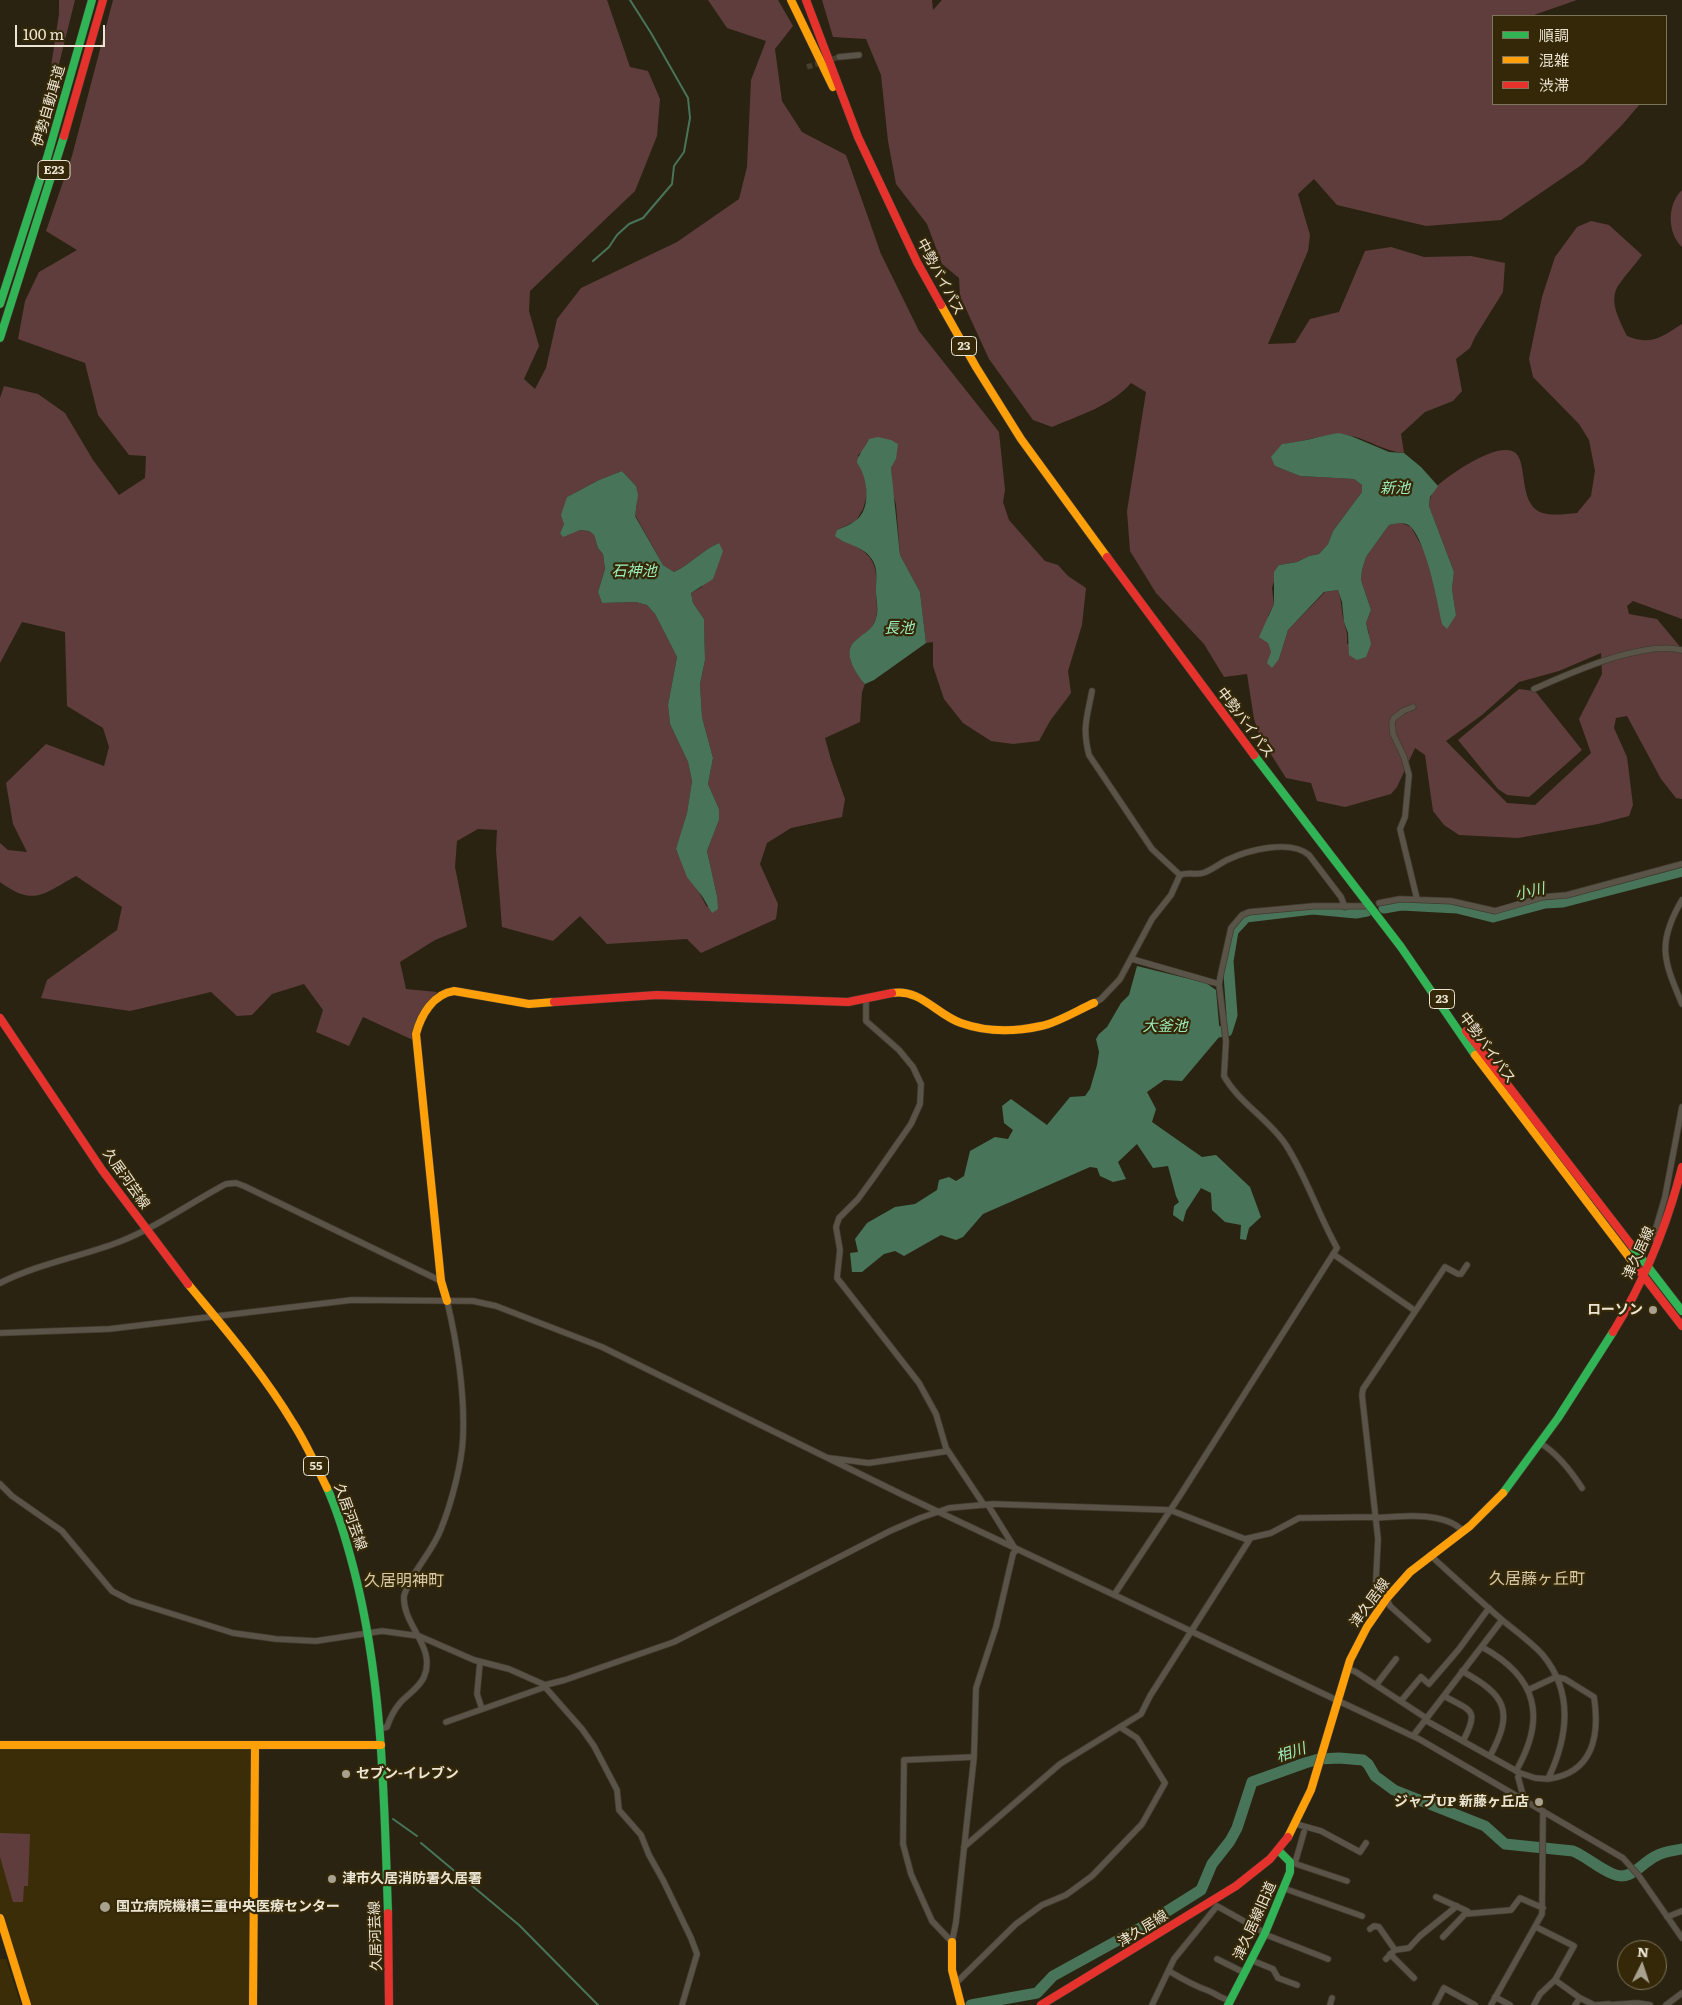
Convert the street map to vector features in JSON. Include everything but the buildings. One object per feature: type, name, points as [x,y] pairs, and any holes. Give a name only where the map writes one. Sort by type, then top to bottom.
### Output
[{"type":"main road","name":"伊勢自動車道","points":[[0,304],[47,158],[92,0]]},
{"type":"main road","name":"伊勢自動車道","points":[[0,338],[57,161],[103,0]]},
{"type":"main road","points":[[791,0],[858,138]]},
{"type":"main road","name":"中勢バイパス","points":[[806,0],[858,138],[917,262],[976,367],[1021,439],[1203,686],[1401,947],[1474,1054],[1682,1326]]},
{"type":"main road","points":[[810,0],[820,40]]},
{"type":"main road","name":"中勢バイパス","points":[[1203,686],[1218,702],[1481,1050],[1682,1311]]},
{"type":"main road","points":[[447,1301],[441,1281],[416,1034],[421,1018],[442,993],[454,991],[529,1004],[657,995],[848,1002],[892,992],[910,994],[959,1023],[993,1031],[1042,1026],[1094,1003]]},
{"type":"main road","name":"久居河芸線","points":[[0,1018],[146,1229],[272,1391],[308,1448],[327,1488],[350,1550],[369,1634],[381,1745],[387,1882],[389,2005]]},
{"type":"main road","name":"津久居線","points":[[1041,2005],[1216,1903],[1254,1874],[1278,1850],[1296,1824],[1307,1800],[1347,1668],[1360,1637],[1386,1599],[1407,1575],[1484,1513],[1506,1490],[1600,1356],[1648,1266],[1668,1216],[1682,1167]]},
{"type":"main road","points":[[0,1745],[381,1745]]},
{"type":"main road","points":[[253,2005],[255,1746]]},
{"type":"main road","points":[[1278,1850],[1292,1862]]},
{"type":"main road","name":"津久居線旧道","points":[[1230,2002],[1265,1934],[1290,1872],[1292,1862]]},
{"type":"main road","points":[[0,1918],[27,2005]]},
{"type":"main road","points":[[952,1942],[952,1970],[961,2003]]},
{"type":"street","points":[[839,57],[859,55]]},
{"type":"street","points":[[1534,689],[1582,668],[1637,652],[1663,648],[1682,650]]},
{"type":"street","points":[[1092,691],[1085,717],[1085,737],[1089,755],[1152,849],[1180,875],[1203,873],[1228,859],[1245,854],[1293,846],[1309,855],[1341,897],[1345,907]]},
{"type":"street","points":[[1413,707],[1403,710],[1392,722],[1393,734],[1404,758],[1409,775],[1405,817],[1400,829],[1417,900]]},
{"type":"street","points":[[1379,903],[1395,899],[1451,901],[1495,911],[1543,897],[1567,895],[1682,864]]},
{"type":"street","points":[[1094,1003],[1102,999],[1114,987],[1132,959],[1152,919],[1171,895],[1180,875]]},
{"type":"street","points":[[1682,900],[1672,917],[1665,946],[1665,958],[1682,1004]]},
{"type":"street","points":[[1114,1595],[1337,1248],[1315,1203],[1309,1186],[1285,1144],[1225,1078],[1225,1037],[1219,984],[1230,930],[1244,914],[1314,906],[1364,906]]},
{"type":"street","points":[[1132,959],[1219,984]]},
{"type":"street","points":[[866,999],[866,1021],[899,1050],[913,1068],[921,1084],[921,1096],[919,1110],[911,1124],[858,1199],[837,1222],[836,1230],[840,1250],[837,1278],[919,1382],[936,1414],[948,1451],[1016,1550]]},
{"type":"street","points":[[1653,1238],[1665,1197],[1682,1108]]},
{"type":"street","points":[[0,1282],[47,1264],[121,1241],[226,1184],[236,1183],[441,1281]]},
{"type":"street","points":[[1333,1254],[1414,1310]]},
{"type":"street","points":[[1379,1611],[1375,1599],[1378,1546],[1362,1395],[1363,1389],[1414,1310],[1445,1267],[1461,1274],[1467,1265]]},
{"type":"street","points":[[0,1333],[109,1329],[352,1300],[473,1301],[496,1306],[602,1347],[827,1459],[1016,1550],[1413,1736],[1623,1858],[1639,1876],[1682,1938]]},
{"type":"street","points":[[379,1729],[387,1727],[397,1706],[423,1679],[426,1670],[423,1644],[406,1608],[404,1596],[441,1531],[452,1495],[463,1438],[463,1415],[456,1341],[447,1301]]},
{"type":"street","points":[[1540,1443],[1549,1448],[1582,1488]]},
{"type":"street","points":[[827,1459],[835,1458],[869,1463],[948,1451]]},
{"type":"street","points":[[0,1484],[12,1496],[62,1531],[112,1591],[131,1602],[233,1633],[276,1639],[316,1641],[382,1631],[418,1636],[480,1662],[509,1669],[545,1686],[594,1746],[617,1790],[620,1810],[641,1835],[698,1954],[682,2005]]},
{"type":"street","points":[[446,1722],[674,1642],[890,1531],[949,1508],[1012,1504],[1170,1510],[1240,1539],[1250,1539],[1271,1533],[1299,1518],[1422,1516],[1456,1524],[1463,1531]]},
{"type":"street","points":[[964,1848],[1060,1764],[1141,1714],[1150,1696],[1250,1539]]},
{"type":"street","points":[[952,1942],[956,1922],[974,1757],[976,1688],[996,1627],[1013,1554],[1016,1550]]},
{"type":"street","points":[[1430,1555],[1542,1655],[1556,1677],[1564,1708],[1564,1733],[1560,1752],[1548,1779]]},
{"type":"street","points":[[1386,1599],[1390,1606],[1428,1640]]},
{"type":"street","points":[[1400,1702],[1420,1677],[1429,1684],[1459,1649],[1489,1608]]},
{"type":"street","points":[[1413,1736],[1502,1620]]},
{"type":"street","points":[[1482,1647],[1508,1664],[1519,1675],[1528,1690],[1533,1710],[1533,1730],[1529,1747],[1518,1772],[1524,1799]]},
{"type":"street","points":[[1376,1685],[1396,1659]]},
{"type":"street","points":[[480,1662],[477,1694],[482,1709]]},
{"type":"street","points":[[1347,1668],[1376,1685],[1425,1719],[1518,1772],[1535,1778],[1548,1779],[1567,1774],[1583,1762],[1591,1749],[1596,1732],[1594,1697],[1565,1679],[1556,1677],[1528,1690]]},
{"type":"street","points":[[1462,1671],[1488,1686],[1496,1695],[1502,1709],[1502,1730],[1490,1756]]},
{"type":"street","points":[[1444,1696],[1468,1710],[1472,1715],[1472,1724],[1463,1741]]},
{"type":"street","points":[[955,1984],[994,1948],[1003,1935],[1016,1924],[1042,1905],[1066,1895],[1092,1876],[1142,1824],[1165,1783],[1137,1738],[1120,1727]]},
{"type":"street","points":[[952,1942],[932,1921],[909,1867],[903,1844],[904,1760],[974,1757]]},
{"type":"street","points":[[1491,2005],[1536,1927],[1543,1908],[1543,1811]]},
{"type":"street","points":[[1296,1824],[1322,1831],[1360,1852],[1366,1843]]},
{"type":"street","points":[[1304,1832],[1292,1862],[1347,1881]]},
{"type":"street","points":[[1283,1888],[1362,1916]]},
{"type":"street","points":[[1436,1897],[1469,1913]]},
{"type":"street","points":[[1443,1937],[1465,1914],[1511,1910],[1520,1898],[1543,1908]]},
{"type":"street","points":[[1152,2005],[1174,1959],[1216,1903],[1265,1934],[1328,1959]]},
{"type":"street","points":[[1390,1954],[1409,1948],[1420,1936],[1457,1906]]},
{"type":"street","points":[[1667,1917],[1677,1911],[1682,1911]]},
{"type":"street","points":[[1370,1929],[1379,1927],[1390,1954],[1414,1978]]},
{"type":"street","points":[[1534,2005],[1540,1994],[1555,1980],[1574,1946],[1536,1927]]},
{"type":"street","points":[[1218,1959],[1245,1973]]},
{"type":"street","points":[[1251,1960],[1272,1969],[1278,1978],[1296,1985]]},
{"type":"street","points":[[1169,1972],[1202,1990],[1209,1991],[1230,2002]]},
{"type":"street","points":[[1555,1980],[1580,1998],[1595,2005],[1650,2005]]},
{"type":"street","points":[[1435,2005],[1444,1988],[1476,2005]]},
{"type":"street","points":[[1666,2005],[1682,1992]]},
{"type":"street","points":[[1495,1997],[1510,2005]]},
{"type":"street","points":[[1330,2005],[1332,1998]]},
{"type":"street","points":[[1575,2005],[1580,1998]]},
{"type":"shaded area","points":[[59,0],[75,0],[59,64],[53,76],[50,73],[59,14]]},
{"type":"shaded area","points":[[113,0],[607,0],[630,67],[648,71],[660,99],[657,136],[635,191],[530,291],[529,311],[539,346],[524,379],[535,389],[546,368],[557,319],[581,288],[677,242],[739,199],[747,167],[751,80],[766,41],[727,28],[708,0],[778,0],[793,26],[775,49],[782,101],[802,132],[846,155],[881,254],[919,331],[999,432],[1005,490],[1003,502],[1009,520],[1045,561],[1058,565],[1068,576],[1086,588],[1082,625],[1068,671],[1071,693],[1050,721],[1039,741],[1013,744],[991,741],[963,723],[944,699],[933,666],[933,642],[926,643],[920,592],[900,555],[891,468],[896,459],[865,449],[858,455],[866,483],[867,495],[863,509],[856,521],[837,530],[839,539],[852,544],[869,556],[875,568],[877,612],[874,624],[853,643],[850,650],[852,663],[865,684],[862,692],[860,722],[825,738],[845,799],[842,817],[791,828],[767,843],[760,864],[778,904],[776,919],[701,953],[687,939],[607,944],[580,916],[553,941],[502,927],[496,850],[497,830],[478,829],[457,841],[455,867],[467,927],[435,940],[400,962],[406,989],[437,992],[417,1020],[414,1027],[413,1040],[363,1017],[349,1046],[316,1032],[323,1010],[304,984],[272,994],[252,1015],[237,1016],[211,992],[130,1011],[41,998],[47,980],[117,930],[122,907],[76,876],[46,892],[30,896],[12,890],[0,882],[0,843],[8,850],[27,852],[13,824],[6,783],[46,744],[104,766],[109,747],[103,728],[67,706],[65,632],[22,622],[0,663],[0,398],[4,386],[38,394],[65,413],[93,460],[119,495],[145,478],[146,456],[129,455],[98,415],[85,363],[18,339],[25,301],[39,272],[77,250],[46,231],[72,156]],"holes":[[[622,471],[636,486],[637,503],[635,515],[663,565],[674,572],[719,543],[702,587],[691,593],[693,603],[704,619],[705,660],[700,684],[702,717],[713,758],[708,784],[719,809],[719,820],[707,851],[717,896],[707,907],[676,850],[687,813],[692,781],[688,762],[670,724],[668,705],[677,657],[655,614],[647,605],[636,602],[602,603],[598,592],[605,569],[603,554],[598,548],[594,535],[589,531],[580,530],[560,533],[564,524],[567,497],[599,480]]]},
{"type":"shaded area","points":[[822,0],[932,0],[933,10],[942,0],[1577,0],[1534,15],[1492,15],[1492,105],[1639,105],[1583,164],[1501,220],[1426,226],[1337,205],[1314,179],[1298,194],[1310,235],[1308,251],[1268,344],[1295,343],[1310,319],[1339,312],[1365,251],[1391,247],[1424,257],[1471,256],[1505,263],[1503,292],[1470,348],[1456,359],[1462,391],[1453,401],[1425,412],[1401,434],[1404,453],[1344,435],[1283,444],[1275,466],[1300,476],[1354,479],[1362,485],[1362,492],[1333,531],[1328,544],[1319,554],[1309,556],[1297,562],[1279,565],[1272,588],[1274,604],[1268,616],[1268,642],[1271,652],[1279,659],[1288,630],[1325,592],[1338,590],[1347,634],[1347,644],[1369,634],[1366,623],[1371,610],[1361,580],[1362,570],[1366,557],[1389,525],[1400,522],[1411,527],[1425,552],[1435,588],[1456,615],[1452,589],[1454,572],[1429,503],[1438,485],[1463,467],[1484,456],[1504,450],[1512,451],[1517,455],[1521,462],[1529,501],[1543,513],[1555,515],[1577,513],[1591,496],[1595,471],[1589,440],[1579,424],[1533,377],[1529,359],[1542,297],[1555,257],[1577,227],[1591,221],[1609,225],[1642,255],[1620,282],[1616,290],[1615,308],[1627,336],[1643,340],[1656,339],[1682,324],[1682,619],[1633,601],[1627,606],[1629,614],[1657,619],[1682,649],[1682,799],[1676,798],[1661,779],[1627,716],[1616,718],[1614,728],[1627,757],[1633,805],[1629,816],[1598,824],[1518,838],[1459,835],[1444,825],[1433,811],[1425,755],[1415,748],[1397,787],[1391,794],[1345,807],[1317,801],[1311,783],[1286,778],[1260,737],[1254,719],[1247,674],[1224,677],[1204,644],[1156,593],[1130,551],[1127,511],[1146,392],[1131,383],[1105,404],[1052,427],[1033,420],[989,359],[960,296],[959,278],[942,264],[927,224],[896,184],[888,141],[881,75],[866,39],[833,37]],"holes":[[[1601,653],[1602,674],[1579,719],[1591,753],[1535,805],[1507,803],[1446,741],[1482,715],[1519,682],[1559,671]]]},
{"type":"shaded area","points":[[1682,190],[1682,247],[1671,227],[1671,210]]},
{"type":"shaded area","points":[[1519,689],[1535,691],[1582,750],[1529,797],[1507,795],[1498,789],[1458,740]]},
{"type":"shaded area","points":[[0,1745],[255,1746],[254,2005],[27,2005],[0,1917]]},
{"type":"shaded area","points":[[0,1833],[30,1834],[28,1886],[24,1886],[23,1902],[13,1902],[0,1857]]},
{"type":"shaded area","points":[[0,1959],[6,1959],[21,2005],[0,2005]]},
{"type":"water","name":"新池","points":[[1339,433],[1389,452],[1404,453],[1421,467],[1438,486],[1430,497],[1429,506],[1454,572],[1452,589],[1456,615],[1447,629],[1442,624],[1431,573],[1417,535],[1411,527],[1404,523],[1389,525],[1366,557],[1362,570],[1361,580],[1371,610],[1366,623],[1371,644],[1366,657],[1357,660],[1349,655],[1348,633],[1338,590],[1324,592],[1288,630],[1279,659],[1272,668],[1267,663],[1271,652],[1268,643],[1259,637],[1274,604],[1274,572],[1279,565],[1297,562],[1309,556],[1319,554],[1328,544],[1333,531],[1362,492],[1362,485],[1354,479],[1300,476],[1275,466],[1271,457],[1282,444]]},
{"type":"water","name":"長池","points":[[878,437],[898,444],[896,459],[891,468],[900,555],[920,592],[926,643],[874,680],[865,684],[852,665],[850,648],[856,640],[870,629],[877,615],[876,568],[865,552],[835,536],[837,530],[855,521],[864,509],[866,485],[864,476],[857,463],[869,439]]},
{"type":"water","name":"石神池","points":[[622,471],[636,486],[638,495],[635,516],[663,565],[674,572],[719,543],[723,551],[713,579],[691,593],[693,603],[704,619],[705,660],[700,684],[702,717],[713,758],[708,784],[719,809],[719,820],[707,851],[717,896],[718,909],[712,913],[687,877],[676,849],[687,813],[692,781],[688,762],[670,724],[668,705],[677,657],[655,614],[647,605],[636,602],[602,603],[598,592],[605,569],[603,554],[598,548],[594,535],[589,531],[580,530],[563,537],[560,533],[564,524],[561,515],[567,497],[599,480]]},
{"type":"water","name":"大釜池","points":[[1137,966],[1206,983],[1216,990],[1220,1036],[1182,1081],[1164,1080],[1147,1092],[1156,1109],[1152,1122],[1202,1157],[1216,1155],[1250,1187],[1261,1217],[1249,1228],[1246,1240],[1240,1239],[1241,1225],[1225,1222],[1212,1210],[1211,1193],[1201,1188],[1186,1211],[1183,1222],[1173,1215],[1174,1206],[1179,1202],[1168,1166],[1153,1168],[1137,1144],[1118,1162],[1126,1179],[1113,1182],[1100,1176],[1097,1168],[1090,1167],[983,1214],[963,1237],[956,1240],[941,1235],[904,1256],[895,1251],[884,1254],[862,1272],[852,1272],[850,1253],[858,1252],[855,1239],[867,1223],[895,1207],[915,1204],[937,1190],[939,1180],[949,1177],[956,1181],[964,1176],[970,1151],[995,1137],[1008,1139],[1013,1130],[1004,1123],[1002,1106],[1011,1099],[1047,1125],[1070,1097],[1085,1096],[1090,1089],[1097,1065],[1099,1052],[1096,1039],[1107,1027],[1121,1003],[1129,995]]},
{"type":"waterway","points":[[593,261],[609,247],[617,235],[629,224],[643,218],[672,184],[674,166],[684,152],[690,118],[688,98],[630,0]]},
{"type":"waterway","name":"小川","points":[[1384,908],[1401,905],[1457,908],[1493,917],[1545,903],[1563,902],[1682,871]]},
{"type":"waterway","name":"小川","points":[[1206,1033],[1227,1031],[1232,1015],[1228,961],[1233,931],[1246,917],[1313,909],[1356,913],[1367,911]]},
{"type":"waterway","name":"相川","points":[[971,2005],[1037,1993],[1053,1976],[1142,1927],[1201,1890],[1212,1864],[1230,1841],[1237,1828],[1252,1782],[1319,1759],[1363,1760],[1368,1764],[1375,1776],[1394,1790],[1485,1826],[1505,1844],[1573,1851],[1608,1872],[1619,1876],[1631,1874],[1659,1854],[1682,1849]]},
{"type":"waterway","points":[[393,1819],[417,1836]]},
{"type":"waterway","points":[[421,1843],[519,1925],[598,2005]]},
{"type":"tunnel","points":[[807,67],[839,57]]},
{"type":"traffic: fast","points":[[0,304],[47,158],[92,0]]},
{"type":"traffic: fast","points":[[0,338],[64,136]]},
{"type":"traffic: fast","points":[[1254,755],[1401,947],[1475,1055]]},
{"type":"traffic: fast","points":[[1632,1246],[1682,1311]]},
{"type":"traffic: fast","points":[[1503,1493],[1558,1418],[1613,1332]]},
{"type":"traffic: fast","points":[[327,1488],[346,1539],[364,1612],[371,1655],[383,1783],[388,1913]]},
{"type":"traffic: fast","points":[[1228,2005],[1265,1933],[1290,1872],[1290,1862],[1278,1850]]},
{"type":"traffic: slow","points":[[791,0],[833,87]]},
{"type":"traffic: slow","points":[[941,305],[976,367],[1021,439],[1107,557]]},
{"type":"traffic: slow","points":[[447,1301],[441,1281],[416,1034],[418,1027],[429,1006],[440,996],[454,991],[529,1004],[554,1002]]},
{"type":"traffic: slow","points":[[892,993],[911,994],[961,1023],[980,1028],[1000,1030],[1031,1028],[1047,1024],[1094,1003]]},
{"type":"traffic: slow","points":[[1475,1055],[1635,1265]]},
{"type":"traffic: slow","points":[[188,1284],[269,1387],[302,1438],[327,1488]]},
{"type":"traffic: slow","points":[[1288,1837],[1311,1790],[1350,1660],[1367,1627],[1387,1598],[1410,1572],[1470,1526],[1503,1493]]},
{"type":"traffic: slow","points":[[0,1745],[381,1745]]},
{"type":"traffic: slow","points":[[253,2005],[255,1746]]},
{"type":"traffic: slow","points":[[0,1918],[27,2005]]},
{"type":"traffic: slow","points":[[952,1942],[952,1970],[961,2005]]},
{"type":"traffic: jam","points":[[64,136],[103,0]]},
{"type":"traffic: jam","points":[[806,0],[858,137],[917,262],[941,305]]},
{"type":"traffic: jam","points":[[1107,557],[1254,755]]},
{"type":"traffic: jam","points":[[554,1002],[657,995],[848,1002],[892,993]]},
{"type":"traffic: jam","points":[[0,1018],[102,1170],[188,1284]]},
{"type":"traffic: jam","points":[[1466,1031],[1632,1246]]},
{"type":"traffic: jam","points":[[1613,1332],[1635,1293],[1654,1252],[1682,1167]]},
{"type":"traffic: jam","points":[[1635,1265],[1682,1326]]},
{"type":"traffic: jam","points":[[1041,2005],[1236,1886],[1270,1859],[1288,1837]]},
{"type":"traffic: jam","points":[[388,1913],[389,2005]]},
{"type":"place","name":"ローソン","points":[[1653,1310]]},
{"type":"place","name":"セブン-イレブン","points":[[346,1774]]},
{"type":"place","name":"ジャブUP 新藤ヶ丘店","points":[[1539,1802]]},
{"type":"place","name":"津市久居消防署久居署","points":[[332,1879]]},
{"type":"place","name":"国立病院機構三重中央医療センター","points":[[105,1907]]},
{"type":"district","name":"久居藤ヶ丘町","points":[[1537,1579]]},
{"type":"district","name":"久居明神町","points":[[404,1581]]}]
